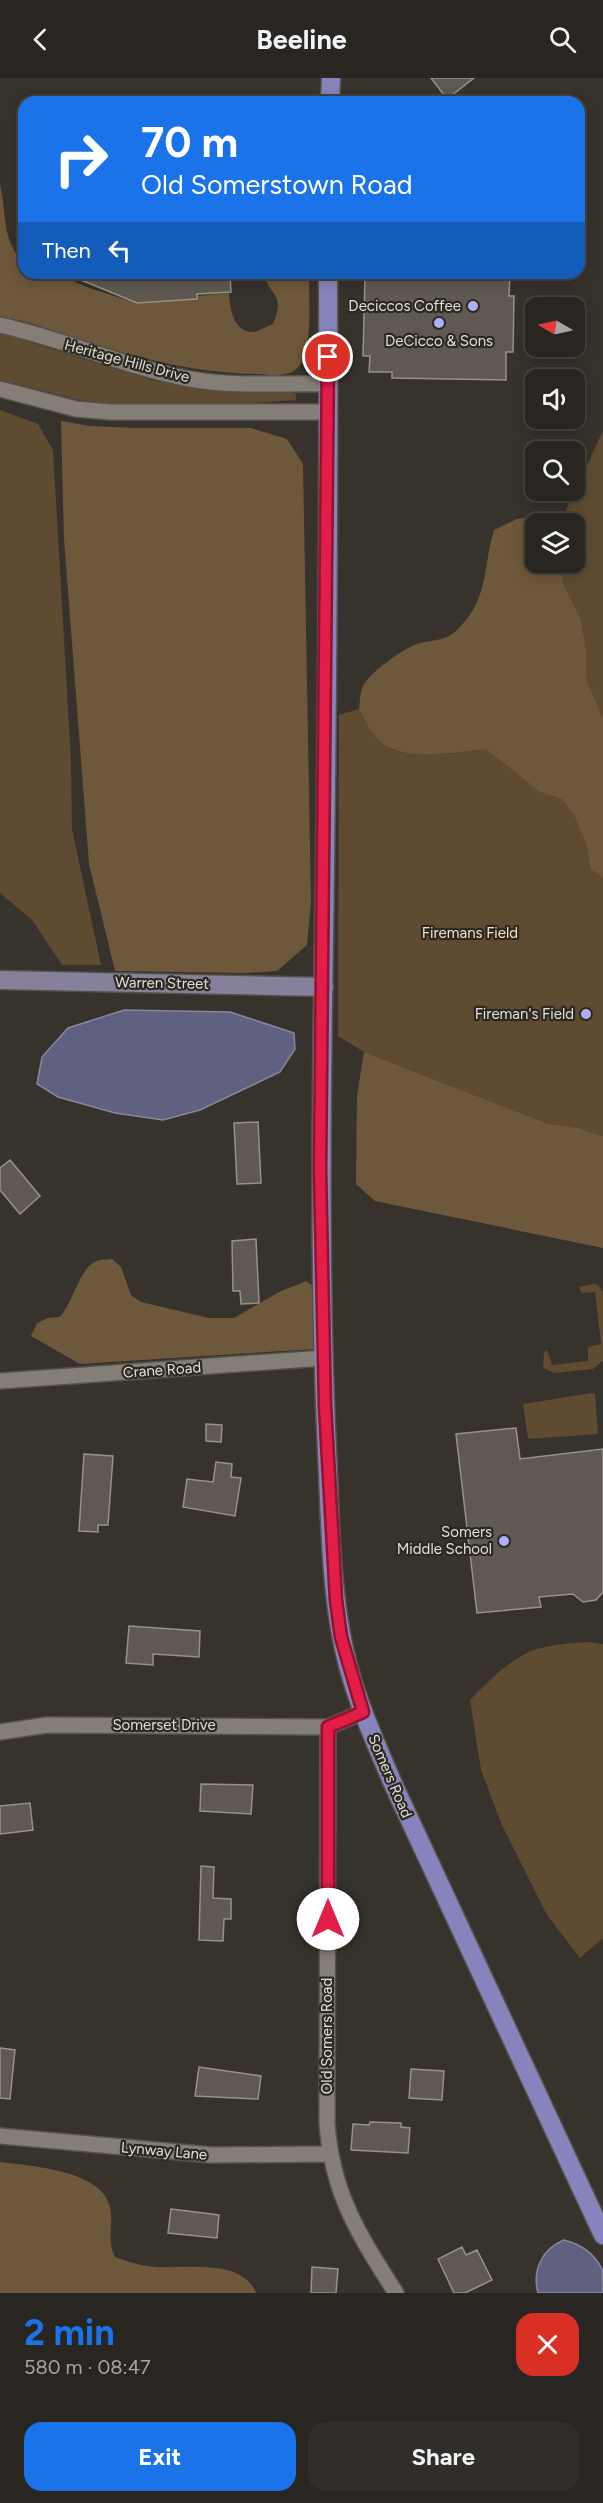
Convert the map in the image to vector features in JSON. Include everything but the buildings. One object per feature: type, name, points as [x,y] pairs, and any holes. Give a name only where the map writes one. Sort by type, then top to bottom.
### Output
[{"type":"main road","points":[[330,96],[331,78]]},
{"type":"main road","name":"Somers Road","points":[[328,279],[324,987],[320,1170],[324,1358],[336,1600],[341,1637],[363,1712],[419,1843],[603,2235]]},
{"type":"street","name":"Heritage Hills Drive","points":[[0,325],[153,371],[192,380],[267,385],[328,384]]},
{"type":"street","points":[[0,389],[76,409],[110,412],[329,412]]},
{"type":"street","name":"Warren Street","points":[[0,980],[324,987]]},
{"type":"street","name":"Crane Road","points":[[0,1381],[324,1358]]},
{"type":"street","points":[[328,1727],[363,1712]]},
{"type":"street","name":"Somerset Drive","points":[[0,1732],[47,1725],[328,1727]]},
{"type":"street","name":"Old Somers Road","points":[[328,1727],[327,2122],[329,2154],[337,2185],[349,2215],[396,2293]]},
{"type":"street","name":"Lynway Lane","points":[[0,2136],[212,2155],[329,2154]]},
{"type":"green space","points":[[0,333],[155,381],[227,392],[293,393],[296,394],[296,400],[238,404],[111,404],[80,400],[0,380]]},
{"type":"green space","points":[[0,410],[38,424],[53,450],[71,760],[72,829],[101,965],[62,965],[33,921],[0,893]]},
{"type":"green space","points":[[603,431],[603,718],[587,681],[586,649],[581,619],[564,585],[561,573],[585,573],[585,513],[565,513],[570,501],[585,501],[585,470]]},
{"type":"green space","name":"Firemans Field","points":[[359,709],[376,738],[400,752],[429,755],[486,748],[540,792],[562,799],[575,818],[587,847],[590,869],[603,878],[603,1136],[578,1128],[546,1123],[364,1052],[338,1036],[339,715]]},
{"type":"green space","points":[[598,1285],[603,1292],[603,1361],[593,1369],[554,1373],[543,1368],[544,1352],[547,1350],[552,1365],[588,1361],[588,1347],[601,1344],[595,1292],[582,1293],[579,1287]]},
{"type":"green space","points":[[595,1394],[598,1434],[528,1439],[523,1404]]},
{"type":"green space","points":[[587,1642],[603,1644],[603,1938],[580,1958],[547,1915],[501,1823],[481,1770],[470,1700],[502,1669],[531,1651]]},
{"type":"shaded area","points":[[0,185],[8,235],[18,257],[18,279],[67,279],[133,302],[229,293],[230,306],[237,324],[247,331],[254,332],[273,324],[277,314],[276,296],[265,279],[309,279],[309,325],[305,353],[295,370],[287,374],[228,373],[168,364],[0,316]]},
{"type":"shaded area","points":[[61,421],[90,426],[135,428],[251,428],[287,439],[303,464],[311,903],[307,945],[277,971],[245,973],[115,971],[89,864],[64,539]]},
{"type":"shaded area","points":[[525,518],[525,573],[561,573],[564,585],[581,619],[586,649],[587,681],[603,718],[603,878],[590,869],[587,847],[575,818],[562,799],[540,792],[486,749],[428,755],[400,752],[387,746],[373,735],[359,709],[363,686],[379,668],[411,646],[449,636],[469,617],[476,605],[484,581],[494,530],[517,519]]},
{"type":"shaded area","points":[[364,1052],[546,1123],[578,1128],[603,1136],[603,1248],[375,1201],[356,1184],[357,1096]]},
{"type":"shaded area","points":[[112,1259],[121,1267],[131,1295],[141,1302],[209,1318],[234,1318],[279,1292],[306,1281],[316,1288],[320,1312],[314,1349],[80,1364],[31,1336],[37,1323],[48,1318],[60,1317],[65,1311],[81,1277],[91,1264],[99,1260]]},
{"type":"shaded area","points":[[0,2162],[64,2172],[94,2185],[104,2195],[110,2207],[111,2244],[115,2257],[135,2264],[151,2266],[226,2270],[239,2274],[249,2282],[256,2293],[0,2293]]},
{"type":"water","points":[[124,1010],[230,1012],[294,1033],[295,1049],[280,1072],[200,1110],[163,1120],[115,1113],[58,1097],[37,1084],[42,1057],[68,1028]]},
{"type":"water","points":[[564,2240],[586,2250],[599,2263],[602,2269],[603,2293],[538,2293],[536,2276],[540,2261],[550,2249]]},
{"type":"place","name":"Deciccos Coffee","points":[[473,306]]},
{"type":"place","name":"DeCicco & Sons","points":[[439,323]]},
{"type":"place","name":"Fireman's Field","points":[[586,1014]]},
{"type":"place","name":"Somers Middle School","points":[[504,1541]]},
{"type":"route","points":[[328,357],[324,949],[320,1170],[324,1358],[329,1498],[336,1600],[341,1637],[363,1712],[328,1727],[328,1919]]}]
